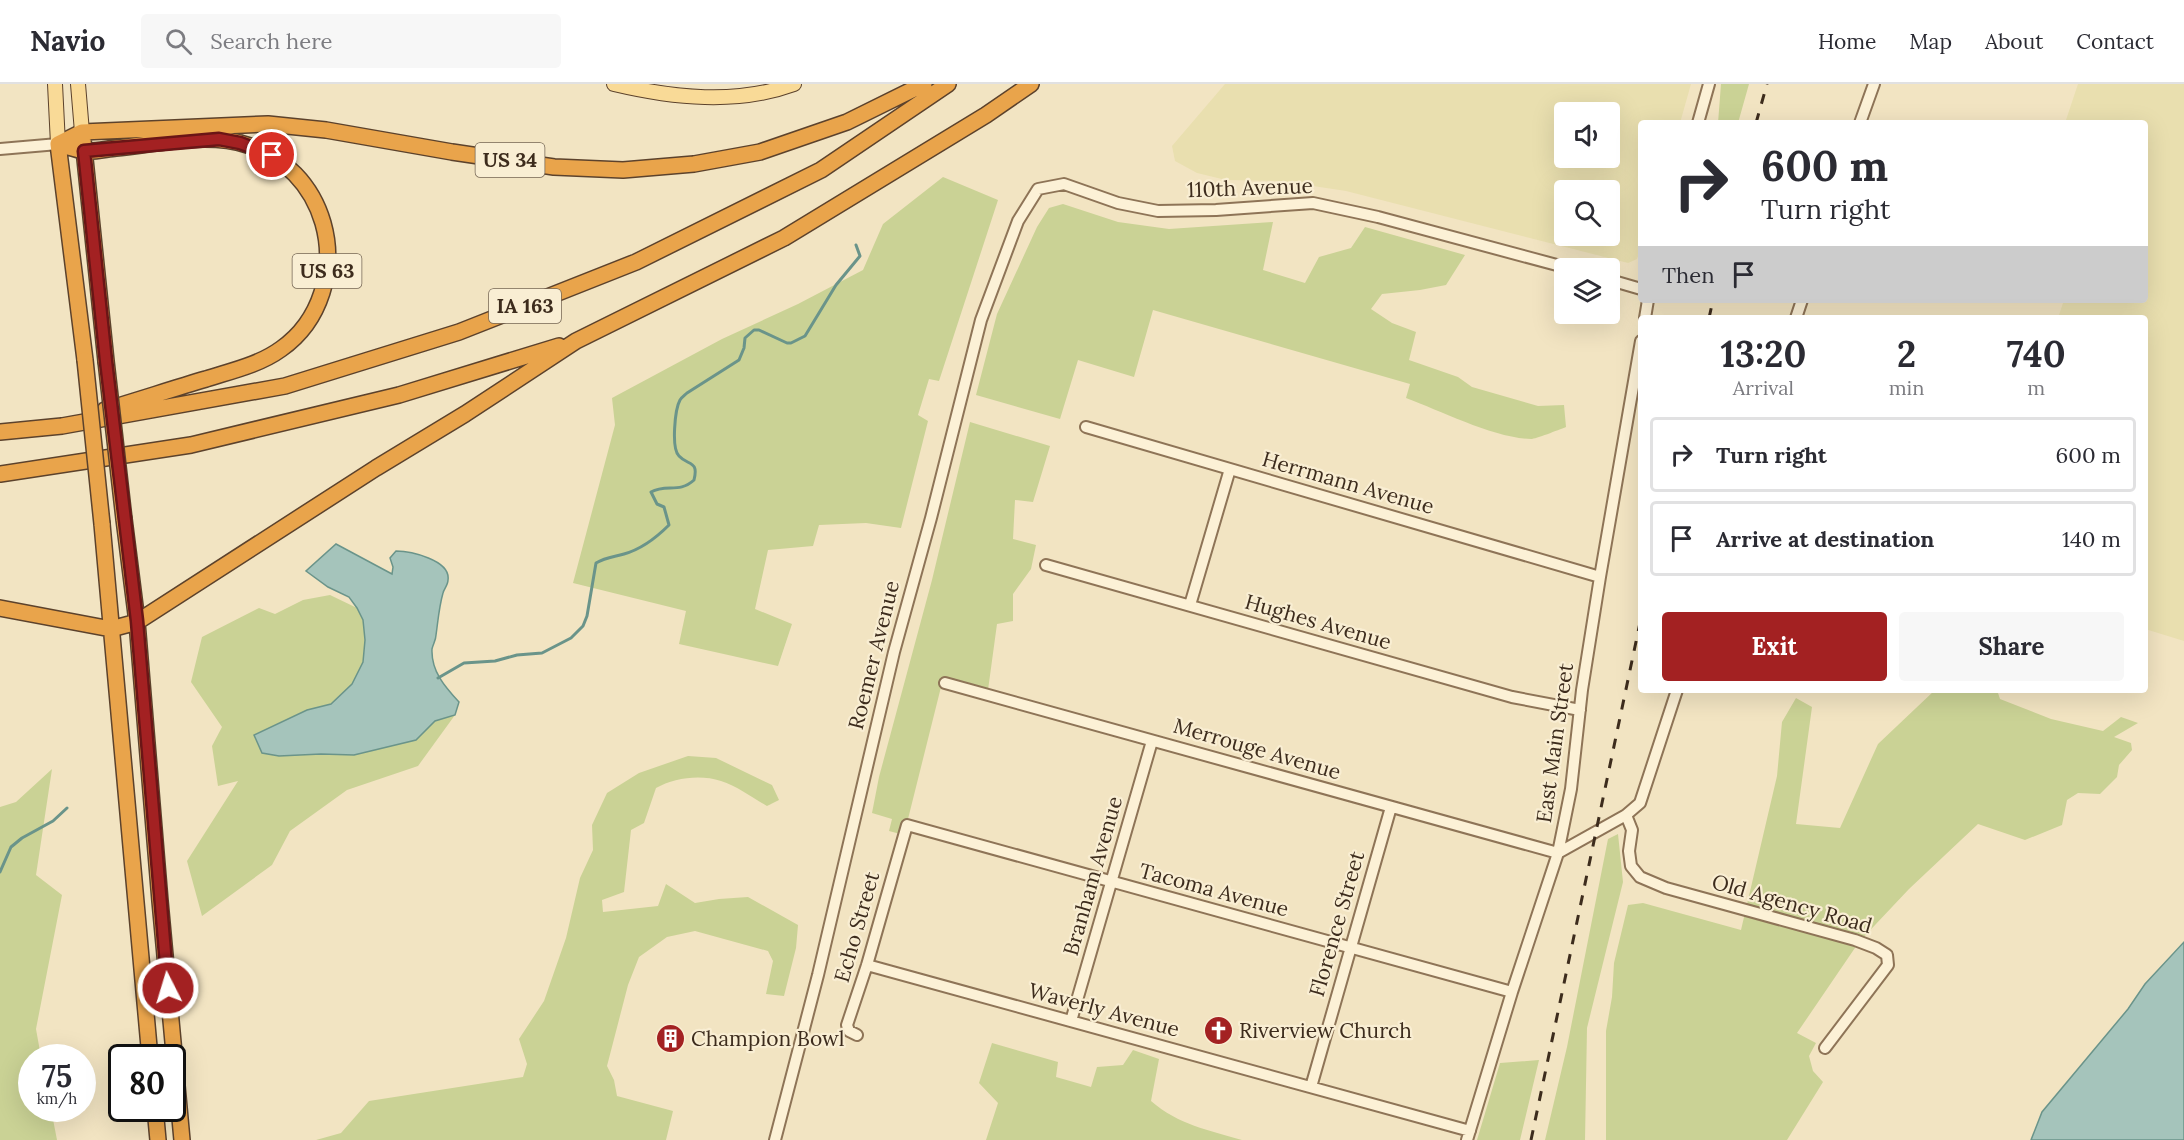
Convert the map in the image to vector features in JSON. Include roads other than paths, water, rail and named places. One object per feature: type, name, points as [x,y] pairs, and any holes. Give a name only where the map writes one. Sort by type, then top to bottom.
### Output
[{"type":"highway","name":"US 34","points":[[58,144],[82,132],[268,124],[326,130],[452,152],[554,166],[623,170],[694,164],[760,152],[847,122],[924,84]]},
{"type":"highway","name":"IA 163","points":[[62,426],[285,386],[459,332],[636,262],[811,175],[948,84]]},
{"type":"highway","points":[[0,608],[111,629],[137,621],[376,468],[465,414],[576,341],[784,238],[986,115],[1031,84]]},
{"type":"highway","points":[[82,132],[137,621],[182,1140]]},
{"type":"highway","name":"US 63","points":[[0,432],[62,426],[251,365],[276,352],[296,336],[316,309],[326,278],[328,261],[325,230],[311,194],[281,161],[240,143],[207,139],[84,151]]},
{"type":"highway","points":[[84,151],[58,144],[85,360],[102,524],[149,1044]]},
{"type":"highway","name":"IA 163","points":[[0,474],[191,445],[399,395],[576,341]]},
{"type":"highway","points":[[156,1122],[158,1140]]},
{"type":"main road","points":[[55,84],[58,144]]},
{"type":"main road","points":[[78,84],[82,132]]},
{"type":"main road","points":[[614,84],[648,92],[712,98],[771,92],[794,84]]},
{"type":"street","points":[[1699,120],[1709,84]]},
{"type":"street","points":[[1861,120],[1874,84]]},
{"type":"street","points":[[0,149],[58,144]]},
{"type":"street","name":"110th Avenue","points":[[1038,189],[1064,184],[1118,203],[1158,211],[1216,210],[1313,203],[1378,217],[1554,264]]},
{"type":"street","name":"Roemer Avenue","points":[[775,1140],[818,975],[894,652],[931,518],[981,320],[1018,221],[1038,189]]},
{"type":"street","points":[[1620,283],[1638,287]]},
{"type":"street","name":"East Main Street","points":[[1468,1136],[1558,853],[1571,789],[1600,577],[1638,358]]},
{"type":"street","name":"Herrmann Avenue","points":[[1086,427],[1600,577]]},
{"type":"street","points":[[1190,605],[1230,469]]},
{"type":"street","name":"Hughes Avenue","points":[[1046,565],[1512,697],[1580,710]]},
{"type":"street","name":"Merrouge Avenue","points":[[945,683],[1558,853]]},
{"type":"street","points":[[1558,853],[1626,815],[1640,803],[1676,693]]},
{"type":"street","name":"Branham Avenue","points":[[1071,1022],[1152,741]]},
{"type":"street","name":"Florence Street","points":[[1311,1087],[1391,807]]},
{"type":"street","name":"Old Agency Road","points":[[1626,815],[1632,830],[1629,851],[1631,866],[1640,877],[1666,888],[1855,940],[1887,955],[1888,965],[1825,1048]]},
{"type":"street","name":"Tacoma Avenue","points":[[907,825],[1512,992]]},
{"type":"street","name":"Echo Street","points":[[857,1035],[849,1031],[847,1025],[867,965],[907,825]]},
{"type":"street","name":"Waverly Avenue","points":[[867,965],[1311,1087],[1468,1136]]},
{"type":"water","points":[[336,544],[392,574],[393,567],[390,558],[396,551],[428,558],[443,567],[447,573],[448,582],[440,604],[432,657],[440,678],[459,702],[455,715],[435,721],[416,740],[354,755],[279,756],[262,753],[254,735],[307,710],[331,704],[352,684],[363,662],[365,640],[363,620],[357,608],[349,597],[328,587],[306,571]]},
{"type":"water","points":[[2184,942],[2184,1140],[2031,1140],[2042,1112],[2128,1009],[2145,984]]},
{"type":"waterway","points":[[438,678],[464,663],[495,661],[517,655],[542,653],[571,638],[583,626],[587,616],[596,563],[637,549],[669,525],[664,507],[657,504],[651,492],[662,488],[683,487],[694,480],[694,466],[679,456],[675,445],[675,420],[680,400],[687,393],[739,360],[745,338],[754,330],[759,330],[787,343],[805,336],[836,285],[860,256],[856,245]]},
{"type":"waterway","points":[[0,872],[11,847],[22,838],[53,821],[67,808]]},
{"type":"railway","points":[[1757,120],[1767,84]]},
{"type":"railway","points":[[1710,315],[1712,303]]},
{"type":"railway","points":[[1531,1140],[1638,632]]},
{"type":"place","name":"Riverview Church","points":[[1218,1031]]},
{"type":"place","name":"Champion Bowl","points":[[670,1039]]}]
